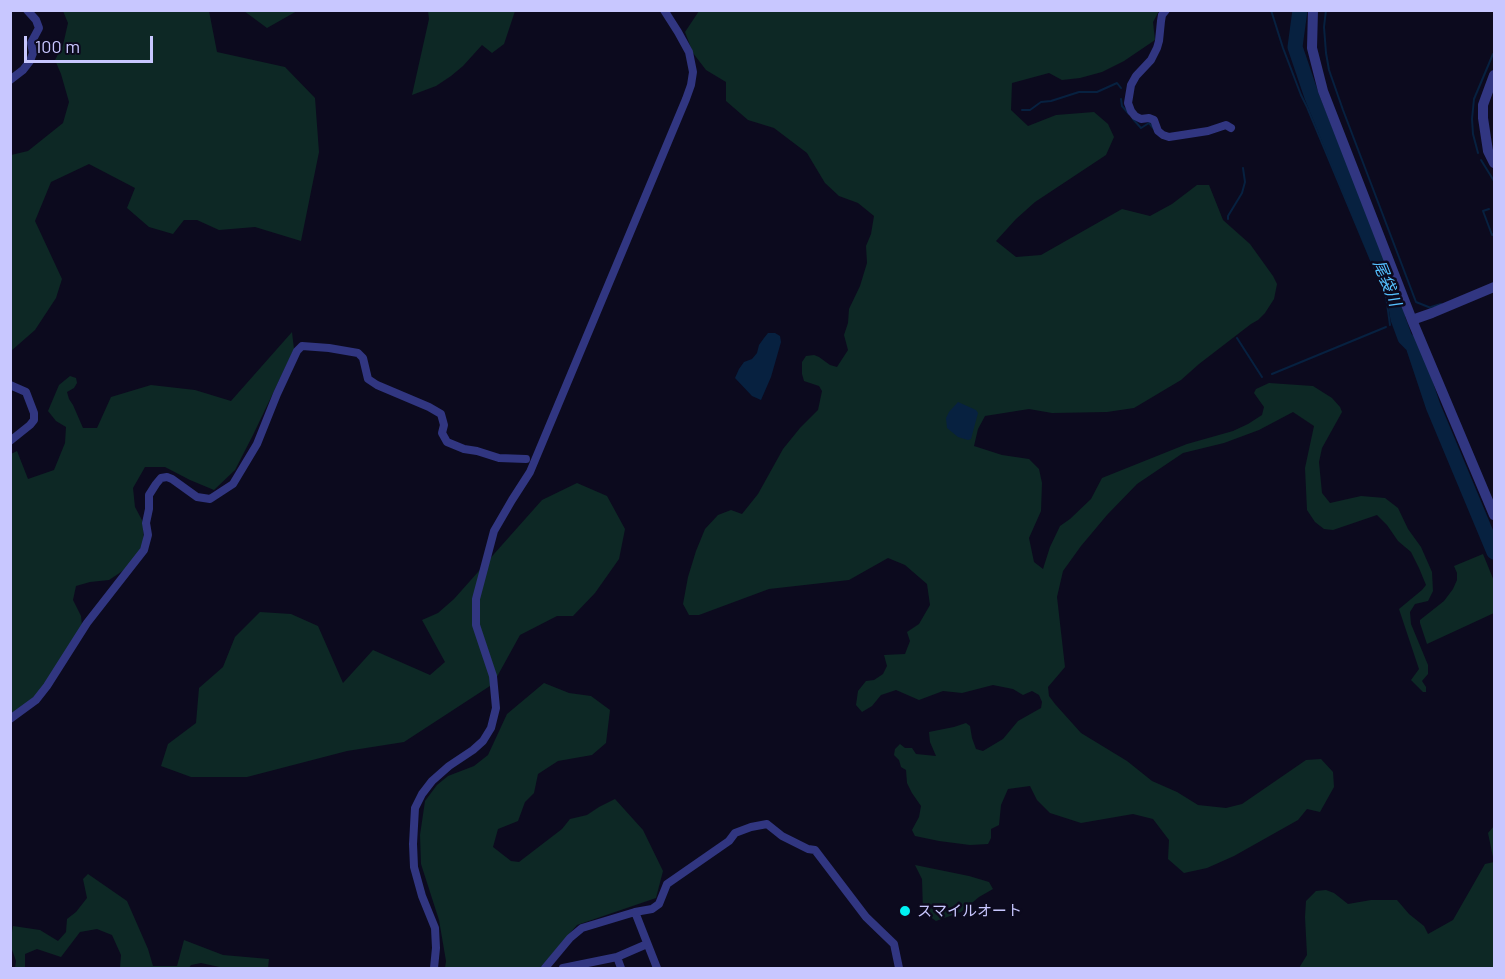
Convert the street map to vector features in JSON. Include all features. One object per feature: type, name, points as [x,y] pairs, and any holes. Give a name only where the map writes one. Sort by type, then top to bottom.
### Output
[{"type":"street","points":[[10,80],[23,70],[33,53],[31,43],[39,28],[36,20],[27,10]]},
{"type":"street","points":[[434,969],[435,928],[422,896],[414,867],[416,808],[422,794],[432,781],[483,741],[490,728],[496,708],[493,676],[476,625],[476,599],[494,531],[530,472],[691,85],[693,72],[689,52],[663,10]]},
{"type":"street","points":[[1166,10],[1162,15],[1160,41],[1157,48],[1151,60],[1131,85],[1128,103],[1131,111],[1141,119],[1154,120],[1158,131],[1169,137],[1209,131],[1226,125],[1231,128]]},
{"type":"street","points":[[1313,10],[1312,48],[1323,92],[1412,320],[1494,515]]},
{"type":"street","points":[[1494,75],[1484,105],[1483,118],[1488,151],[1494,163]]},
{"type":"street","points":[[1412,320],[1494,287]]},
{"type":"street","points":[[10,719],[36,700],[87,623],[144,550],[148,535],[146,523],[149,509],[148,495],[161,478],[172,479],[197,496],[210,499],[233,484],[257,444],[277,394],[297,351],[302,346],[336,348],[358,353],[363,358],[368,379],[441,414],[444,425],[442,433],[447,442],[499,458],[526,459]]},
{"type":"street","points":[[10,384],[26,392],[34,413],[34,420],[30,425],[10,441]]},
{"type":"street","points":[[545,969],[570,938],[582,928],[652,909],[659,904],[667,884],[729,841],[735,833],[767,824],[782,836],[808,849],[815,850],[866,917],[894,944],[899,969]]},
{"type":"street","points":[[635,912],[657,969]]},
{"type":"street","points":[[563,969],[617,957],[647,944]]},
{"type":"street","points":[[617,957],[621,969]]},
{"type":"green space","points":[[297,10],[267,28],[244,11]]},
{"type":"green space","points":[[428,10],[515,11],[504,44],[492,53],[482,45],[451,76],[436,86],[412,95],[429,19]]},
{"type":"green space","points":[[63,11],[209,11],[217,52],[285,67],[315,98],[319,152],[301,241],[255,227],[219,230],[197,220],[184,220],[173,234],[149,227],[127,208],[135,188],[89,164],[51,182],[35,221],[62,279],[56,298],[35,330],[11,351],[11,155],[28,151],[63,123],[69,102],[55,60],[63,45],[68,23]]},
{"type":"green space","points":[[699,11],[1159,11],[1153,22],[1155,40],[1124,61],[1102,72],[1062,80],[1049,73],[1012,83],[1011,110],[1028,126],[1056,115],[1094,112],[1108,124],[1114,137],[1106,155],[1035,202],[996,241],[1016,257],[1041,255],[1122,209],[1150,216],[1172,204],[1197,185],[1209,185],[1223,220],[1250,244],[1273,276],[1277,284],[1274,299],[1258,320],[1181,380],[1134,408],[1107,412],[1052,413],[1029,409],[985,416],[978,429],[974,446],[1002,455],[1029,459],[1039,469],[1042,483],[1041,511],[1029,538],[1034,562],[1043,569],[1060,526],[1091,499],[1102,478],[1187,444],[1233,431],[1248,424],[1262,415],[1264,407],[1254,393],[1256,389],[1269,383],[1313,386],[1332,398],[1342,412],[1322,448],[1319,462],[1322,493],[1330,503],[1361,496],[1385,498],[1398,508],[1408,529],[1421,547],[1432,572],[1433,591],[1428,601],[1415,604],[1410,612],[1411,624],[1428,665],[1428,674],[1422,681],[1426,692],[1423,692],[1411,680],[1419,669],[1399,609],[1426,585],[1419,568],[1411,552],[1398,541],[1377,515],[1333,530],[1324,529],[1315,522],[1307,510],[1305,468],[1314,426],[1293,412],[1259,430],[1224,443],[1183,453],[1137,484],[1107,515],[1063,571],[1057,597],[1065,667],[1048,687],[1049,696],[1081,733],[1127,761],[1152,781],[1177,792],[1198,805],[1226,808],[1242,804],[1306,760],[1321,759],[1333,772],[1334,787],[1320,812],[1307,809],[1298,820],[1234,856],[1207,868],[1184,873],[1168,859],[1169,840],[1153,819],[1133,814],[1081,823],[1050,813],[1037,800],[1030,786],[1008,789],[1001,805],[999,825],[991,829],[988,844],[970,845],[915,836],[912,830],[919,817],[921,806],[907,783],[906,770],[901,767],[894,755],[895,749],[900,744],[905,748],[912,748],[916,754],[936,756],[930,742],[929,732],[966,723],[970,726],[976,749],[983,751],[1003,739],[1018,721],[1041,708],[1042,702],[1039,695],[1032,691],[1023,695],[1013,689],[993,685],[962,693],[943,691],[919,700],[896,690],[881,695],[872,706],[862,712],[856,705],[858,691],[866,681],[874,680],[883,674],[887,666],[884,655],[905,654],[910,641],[907,632],[919,624],[930,605],[927,584],[905,565],[888,558],[849,580],[769,589],[699,615],[689,615],[683,604],[688,577],[705,529],[718,515],[731,510],[742,514],[758,494],[783,449],[818,410],[822,391],[819,386],[804,381],[802,362],[806,356],[814,355],[837,367],[848,350],[844,335],[849,309],[860,286],[867,263],[866,246],[874,216],[858,203],[839,196],[825,183],[807,153],[774,128],[748,120],[726,101],[726,82],[706,70],[693,53],[685,32]]},
{"type":"green space","points":[[292,332],[294,349],[253,435],[235,470],[214,490],[165,467],[145,467],[133,488],[135,507],[143,522],[144,543],[130,566],[109,580],[76,586],[73,600],[81,616],[83,635],[35,696],[11,715],[11,454],[17,451],[28,479],[54,470],[65,443],[66,427],[56,421],[48,411],[59,385],[70,376],[76,378],[77,383],[74,388],[67,392],[83,428],[97,428],[111,397],[151,385],[195,390],[231,401]]},
{"type":"green space","points":[[577,483],[607,496],[625,529],[619,559],[595,593],[573,616],[557,616],[520,635],[493,684],[404,742],[347,751],[247,777],[191,777],[161,766],[168,744],[196,723],[199,688],[223,667],[235,637],[260,612],[291,614],[318,626],[343,683],[373,650],[430,675],[445,662],[422,620],[438,613],[454,599],[542,500]]},
{"type":"green space","points":[[1483,554],[1494,581],[1494,613],[1427,644],[1420,620],[1444,601],[1453,589],[1457,580],[1454,566]]},
{"type":"green space","points":[[544,683],[569,693],[591,696],[610,710],[606,743],[592,755],[558,761],[538,774],[534,793],[525,802],[518,821],[498,829],[493,847],[511,861],[519,862],[562,829],[570,819],[587,815],[615,799],[643,830],[663,871],[656,898],[577,925],[540,968],[445,968],[446,961],[439,920],[421,864],[420,835],[425,801],[437,785],[448,776],[474,766],[488,755],[507,714]]},
{"type":"green space","points":[[1494,826],[1494,862],[1488,833]]},
{"type":"green space","points":[[1494,862],[1494,968],[1299,968],[1307,955],[1306,901],[1316,891],[1326,890],[1334,893],[1348,904],[1371,900],[1397,900],[1424,926],[1428,934],[1453,920],[1485,864]]},
{"type":"green space","points":[[915,865],[989,882],[993,889],[961,912],[936,921],[923,912],[922,879]]},
{"type":"green space","points":[[88,874],[127,901],[153,966],[177,966],[184,940],[223,955],[269,959],[268,968],[224,968],[201,963],[191,965],[189,968],[120,968],[121,955],[112,935],[97,929],[80,932],[61,957],[37,949],[25,954],[25,968],[15,968],[16,961],[10,944],[13,926],[40,930],[58,941],[66,932],[67,919],[87,898],[83,879]]},
{"type":"water","points":[[768,333],[780,336],[781,342],[771,377],[761,400],[752,396],[735,378],[744,362],[752,359],[757,353],[759,345]]},
{"type":"water","points":[[958,402],[978,413],[971,439],[968,440],[958,437],[947,428],[946,418]]},
{"type":"waterway","points":[[1271,10],[1301,95],[1386,296],[1390,325]]},
{"type":"waterway","name":"尾袋川","points":[[1300,10],[1295,47],[1312,97],[1395,301],[1398,319],[1405,338],[1413,346],[1433,406],[1494,552]]},
{"type":"waterway","points":[[1326,10],[1324,27],[1326,53],[1329,70],[1343,110],[1416,302],[1431,308]]},
{"type":"waterway","points":[[1478,153],[1473,134],[1474,99],[1493,54]]},
{"type":"waterway","points":[[1022,110],[1030,110],[1041,102],[1079,92],[1097,92],[1117,83],[1121,88]]},
{"type":"waterway","points":[[1121,99],[1122,106],[1129,114]]},
{"type":"waterway","points":[[1133,119],[1141,128],[1149,123],[1154,129]]},
{"type":"waterway","points":[[1481,160],[1494,181]]},
{"type":"waterway","points":[[1228,219],[1242,193],[1245,182],[1243,168]]},
{"type":"waterway","points":[[1489,209],[1483,211],[1492,235],[1494,234]]},
{"type":"waterway","points":[[1431,307],[1441,304]]},
{"type":"waterway","name":"尾袋川","points":[[1396,322],[1402,320]]},
{"type":"waterway","points":[[1272,374],[1386,327]]},
{"type":"waterway","points":[[1237,338],[1262,377]]},
{"type":"place","name":"スマイルオート","points":[[905,911]]}]
